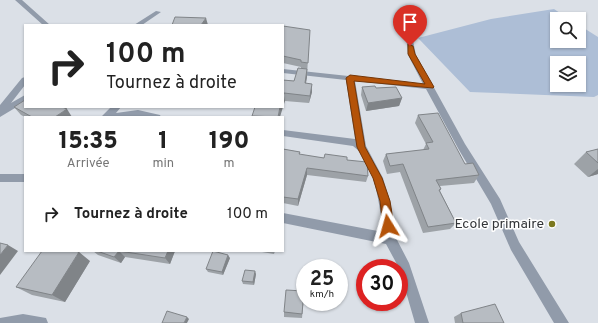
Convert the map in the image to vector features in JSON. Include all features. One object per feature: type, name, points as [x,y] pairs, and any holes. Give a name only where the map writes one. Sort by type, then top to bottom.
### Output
[{"type":"street","points":[[18,0],[46,24]]},
{"type":"street","points":[[139,24],[158,12]]},
{"type":"street","points":[[408,36],[412,54],[462,146],[496,202],[515,246],[562,323]]},
{"type":"street","points":[[284,71],[430,87]]},
{"type":"street","points":[[350,78],[361,147],[378,178],[385,201],[390,239],[403,263],[422,323]]},
{"type":"street","points":[[0,110],[24,81]]},
{"type":"street","points":[[0,114],[24,99]]},
{"type":"street","points":[[106,116],[116,108]]},
{"type":"street","points":[[116,116],[138,113],[152,116]]},
{"type":"street","points":[[284,133],[355,143],[361,147]]},
{"type":"street","points":[[0,178],[24,176]]},
{"type":"street","points":[[284,218],[390,239]]},
{"type":"street","points":[[4,323],[23,321],[41,323]]},
{"type":"shaded area","points":[[554,9],[558,12],[550,12],[550,48],[586,48],[586,29],[598,37],[598,95],[594,97],[470,92],[418,38],[491,19]]},
{"type":"building","points":[[175,17],[206,18],[202,24],[172,24]]},
{"type":"building","points":[[284,26],[310,30],[308,63],[301,62],[301,60],[284,56]]},
{"type":"building","points":[[298,68],[307,69],[305,83],[312,84],[310,96],[284,93],[284,80],[294,81]]},
{"type":"building","points":[[375,86],[376,88],[396,87],[402,98],[368,103],[362,87]]},
{"type":"building","points":[[24,101],[24,108],[67,109],[56,116],[30,116],[14,107]]},
{"type":"building","points":[[255,108],[280,108],[278,116],[252,116]]},
{"type":"building","points":[[438,113],[465,164],[473,163],[479,175],[436,180],[441,189],[439,190],[456,223],[428,227],[403,164],[390,166],[386,154],[429,149],[426,143],[433,142],[418,115]]},
{"type":"building","points":[[284,149],[300,152],[299,154],[324,158],[325,154],[347,157],[347,160],[367,162],[368,176],[307,168],[298,199],[284,197]]},
{"type":"building","points":[[598,149],[598,163],[586,152]]},
{"type":"building","points":[[0,243],[8,245],[0,255]]},
{"type":"building","points":[[41,252],[79,252],[52,295],[16,287]]},
{"type":"building","points":[[100,252],[118,252],[114,257]]},
{"type":"building","points":[[126,252],[168,252],[165,258]]},
{"type":"building","points":[[213,252],[228,255],[222,272],[206,269]]},
{"type":"building","points":[[245,270],[255,271],[253,282],[242,281]]},
{"type":"building","points":[[286,290],[296,291],[296,311],[302,311],[302,314],[284,312]]},
{"type":"building","points":[[495,304],[504,323],[463,323],[461,313]]},
{"type":"building","points":[[167,311],[187,317],[184,323],[162,323]]},
{"type":"place","name":"Ecole primaire","points":[[552,224]]},
{"type":"route","points":[[388,226],[385,201],[378,178],[361,147],[350,78],[430,87],[412,54],[410,46]]}]
